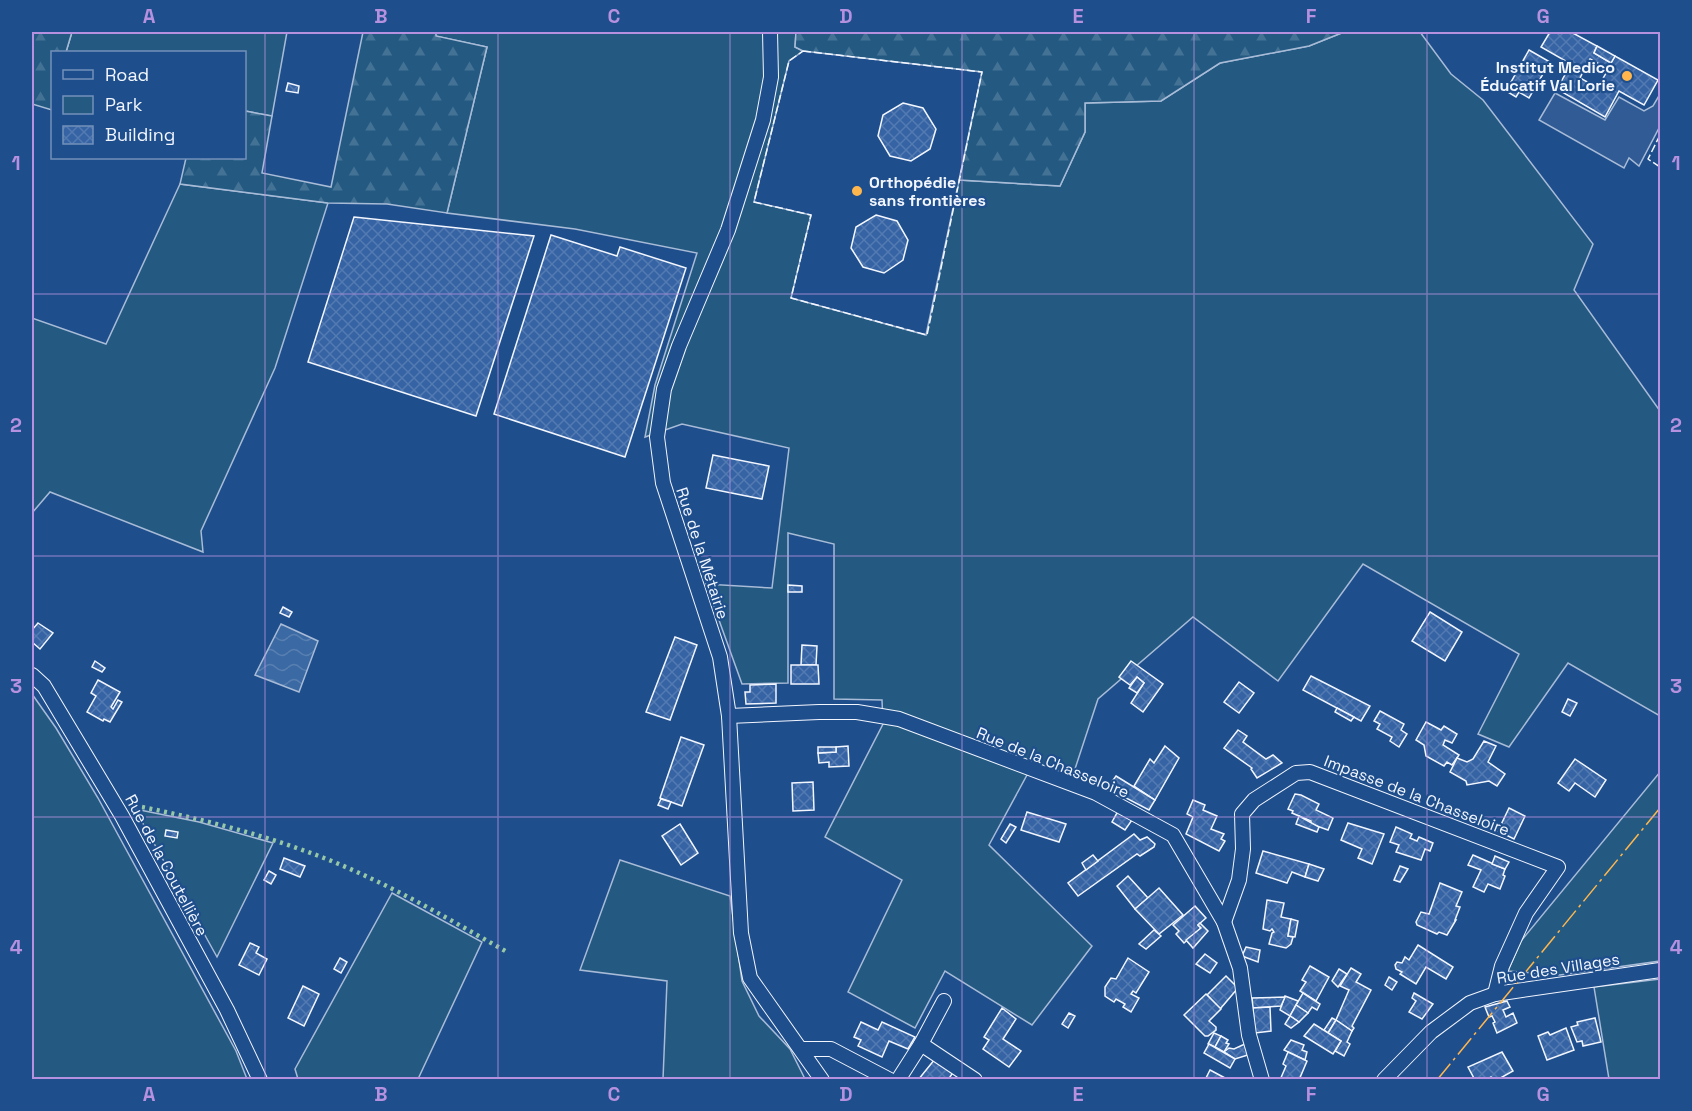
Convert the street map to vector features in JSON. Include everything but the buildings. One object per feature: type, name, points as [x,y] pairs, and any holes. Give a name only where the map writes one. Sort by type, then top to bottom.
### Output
[{"type":"street","name":"Rue de la Métairie","points":[[770,32],[771,77],[762,120],[728,230],[678,346],[663,390],[657,436],[663,483],[720,657],[729,716],[741,933],[750,978],[822,1080]]},
{"type":"street","name":"Rue de la Coutellière","points":[[32,675],[44,686],[122,816],[227,1010],[260,1080]]},
{"type":"street","name":"Rue de la Chasseloire","points":[[729,716],[857,712],[899,719],[1096,794],[1173,835],[1224,922],[1240,968],[1250,1035],[1262,1080]]},
{"type":"street","name":"Impasse de la Chasseloire","points":[[1224,922],[1239,880],[1243,849],[1242,814],[1254,800],[1296,773],[1310,772],[1558,867],[1526,913],[1502,966],[1495,994]]},
{"type":"street","name":"Rue des Villages","points":[[1384,1080],[1431,1032],[1470,1003],[1495,994],[1660,970]]},
{"type":"street","points":[[898,1080],[944,1001]]},
{"type":"street","points":[[921,1044],[975,1080]]},
{"type":"street","points":[[801,1048],[831,1049],[890,1080]]},
{"type":"green space","points":[[32,32],[72,32],[66,51],[51,51],[51,110],[32,104]]},
{"type":"green space","points":[[72,32],[287,32],[272,116],[246,111],[246,51],[66,51]]},
{"type":"green space","points":[[363,32],[436,32],[436,36],[487,47],[447,213],[387,204],[328,203],[180,184],[186,159],[246,159],[246,111],[272,116],[262,173],[331,187]]},
{"type":"green space","points":[[436,32],[796,32],[795,47],[803,51],[789,61],[754,202],[811,215],[791,298],[926,335],[959,180],[1060,186],[1085,132],[1085,103],[1161,101],[1220,63],[1309,46],[1344,32],[1420,32],[1451,74],[1483,100],[1593,244],[1574,290],[1660,411],[1660,716],[1568,663],[1509,747],[1478,734],[1519,654],[1363,564],[1278,681],[1193,617],[1098,699],[1072,778],[1033,764],[989,845],[1092,946],[1032,1025],[945,971],[915,1028],[848,992],[902,880],[825,837],[883,724],[882,700],[834,699],[834,544],[788,533],[788,683],[742,684],[706,584],[772,588],[789,448],[682,424],[645,437],[655,385],[697,253],[575,229],[447,213],[487,47],[435,36]]},
{"type":"green space","points":[[796,32],[1344,32],[1309,46],[1220,63],[1161,101],[1085,103],[1085,132],[1060,186],[959,180],[982,72],[803,51],[795,47]]},
{"type":"green space","points":[[180,184],[328,203],[275,368],[201,531],[203,552],[50,492],[32,513],[32,318],[106,344]]},
{"type":"green space","points":[[32,694],[56,728],[98,798],[236,1051],[247,1079],[32,1079]]},
{"type":"green space","points":[[1660,772],[1660,961],[1560,975],[1508,971],[1521,941]]},
{"type":"green space","points":[[135,809],[199,822],[273,843],[217,957]]},
{"type":"green space","points":[[620,860],[730,896],[742,981],[759,1016],[790,1049],[805,1079],[663,1079],[667,981],[580,970]]},
{"type":"green space","points":[[392,893],[482,942],[418,1079],[298,1079],[295,1069]]},
{"type":"green space","points":[[1660,979],[1660,1079],[1609,1079],[1594,987]]},
{"type":"shaded area","points":[[1555,93],[1605,120],[1619,97],[1644,111],[1653,106],[1660,94],[1660,126],[1639,166],[1629,158],[1624,168],[1539,120]]},
{"type":"water","points":[[281,624],[318,641],[299,692],[255,675]]},
{"type":"hedge","points":[[142,807],[231,828],[317,855],[390,887],[509,953]]},
{"type":"fence","points":[[803,51],[982,72],[927,335],[791,298],[811,215],[754,202],[789,61],[803,51]]},
{"type":"fence","points":[[1660,135],[1648,159],[1660,167]]},
{"type":"power","points":[[1437,1080],[1660,808]]},
{"type":"place","name":"Institut Medico Éducatif Val Lorie","points":[[1627,76]]},
{"type":"place","name":"Orthopédie sans frontières","points":[[857,191]]}]
